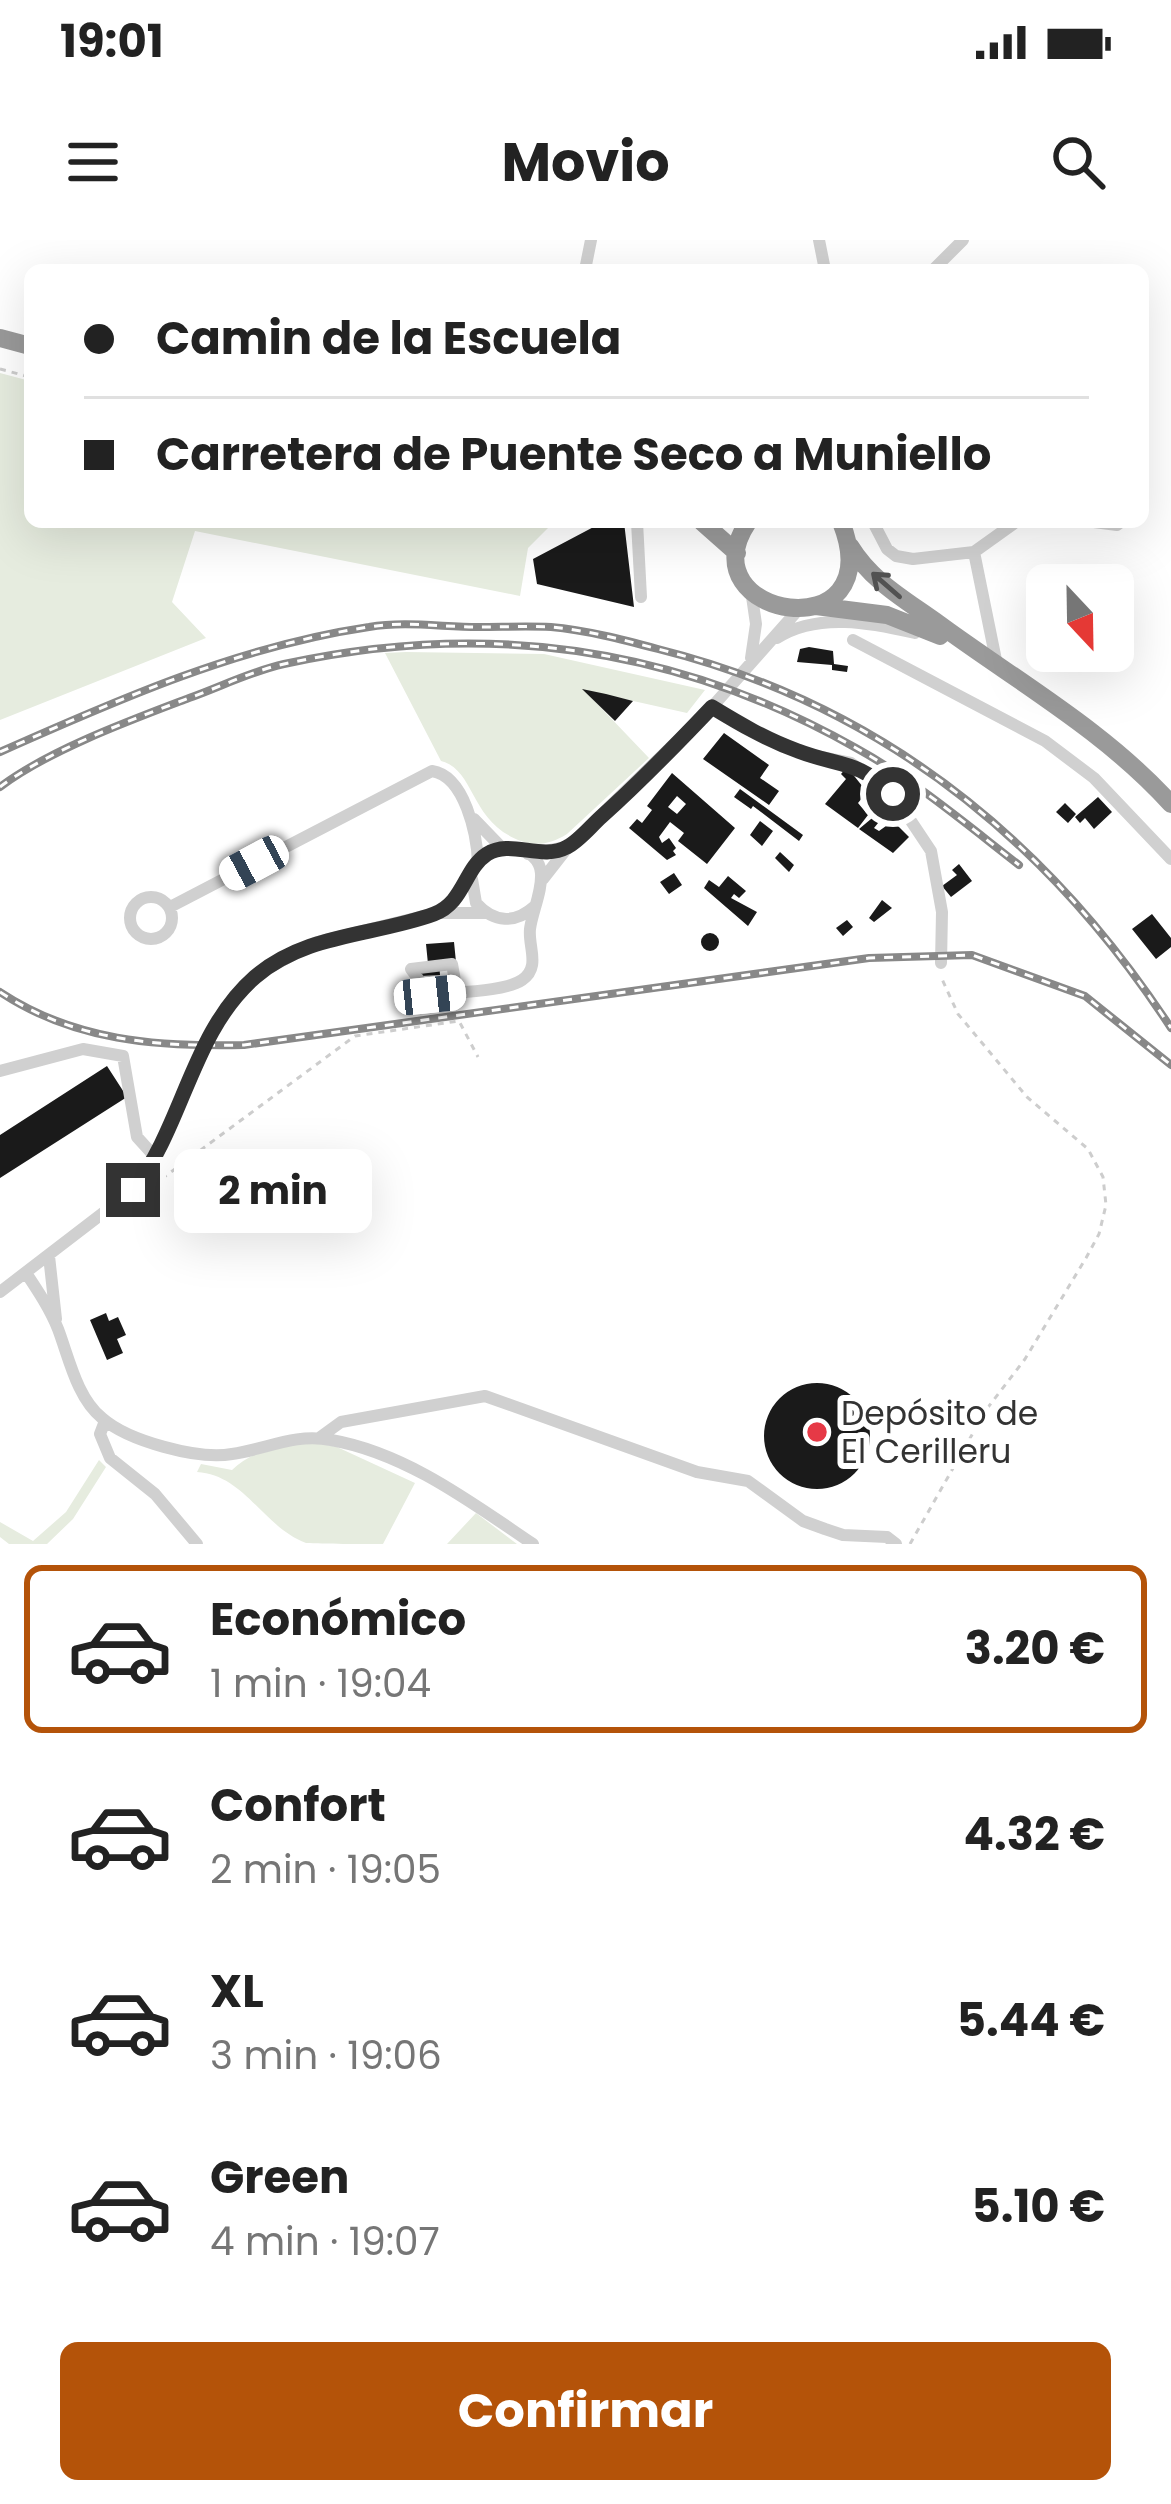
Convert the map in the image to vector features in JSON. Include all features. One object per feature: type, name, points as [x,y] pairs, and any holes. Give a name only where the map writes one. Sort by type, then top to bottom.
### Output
[{"type":"highway","points":[[709,528],[736,553]]},
{"type":"highway","points":[[744,528],[736,553],[741,575],[751,590],[780,610],[806,608],[903,619],[997,666]]},
{"type":"highway","points":[[806,608],[841,585],[850,566],[844,528]]},
{"type":"highway","points":[[850,546],[889,591],[1109,745],[1171,804]]},
{"type":"street","points":[[588,241],[607,240]]},
{"type":"street","points":[[939,264],[963,240]]},
{"type":"street","points":[[637,528],[641,597]]},
{"type":"street","points":[[876,528],[896,556],[957,557],[974,552],[1008,528]]},
{"type":"street","points":[[974,552],[997,666]]},
{"type":"street","points":[[751,590],[756,654]]},
{"type":"street","points":[[457,992],[452,964],[411,969],[430,995],[457,992],[510,986],[524,980],[532,968],[529,943],[543,879],[568,847],[806,608]]},
{"type":"street","points":[[756,654],[786,632],[842,622],[946,639]]},
{"type":"street","points":[[853,640],[1045,741],[1094,778],[1171,859]]},
{"type":"street","points":[[712,707],[801,753],[851,763],[893,794],[931,851],[942,912],[940,963]]},
{"type":"street","points":[[170,908],[422,774],[441,772],[448,778],[471,816],[502,848],[528,854],[568,847]]},
{"type":"street","points":[[471,816],[477,835],[471,890],[492,916],[529,943]]},
{"type":"street","points":[[436,914],[449,906],[475,869],[502,848]]},
{"type":"street","points":[[528,854],[543,879]]},
{"type":"street","points":[[0,1292],[133,1190],[156,1158],[218,1020],[259,973],[302,948],[436,914],[526,915],[536,905]]},
{"type":"street","points":[[0,1071],[83,1049],[123,1056],[137,1136],[156,1158]]},
{"type":"street","points":[[50,1256],[57,1326]]},
{"type":"street","points":[[26,1273],[57,1326],[83,1392],[105,1421],[180,1451],[206,1455],[232,1454],[293,1438],[336,1440],[442,1483],[533,1544]]},
{"type":"street","points":[[319,1438],[341,1422],[485,1396],[697,1472],[748,1481],[803,1521],[825,1529],[843,1535],[887,1537],[896,1544]]},
{"type":"street","points":[[105,1421],[100,1434],[110,1457],[154,1494],[197,1544]]},
{"type":"path","points":[[910,1544],[986,1410],[1025,1358],[1086,1258],[1099,1234],[1106,1205],[1103,1177],[1088,1149],[1027,1097],[958,1014],[941,979],[940,963]]},
{"type":"path","points":[[430,995],[437,1024]]},
{"type":"path","points":[[133,1190],[148,1189],[355,1036],[459,1022],[478,1057]]},
{"type":"shaded area","points":[[0,373],[24,379],[24,528],[548,528],[528,548],[520,596],[195,531],[172,602],[206,638],[0,720]]},
{"type":"shaded area","points":[[385,653],[544,654],[705,690],[687,713],[584,690],[649,758],[567,834],[533,844],[491,822],[461,775],[441,761]]},
{"type":"shaded area","points":[[312,1442],[337,1447],[415,1483],[383,1544],[306,1543],[278,1526],[228,1482],[197,1472],[201,1464],[232,1470],[259,1453]]},
{"type":"shaded area","points":[[99,1460],[106,1467],[73,1519],[47,1544],[9,1544],[0,1537],[0,1522],[33,1541],[66,1512]]},
{"type":"shaded area","points":[[476,1513],[517,1544],[447,1544]]},
{"type":"building","points":[[592,528],[625,528],[634,607],[537,584],[533,559]]},
{"type":"building","points":[[800,649],[833,651],[834,664],[848,666],[847,672],[832,670],[832,665],[797,662]]},
{"type":"building","points":[[582,689],[606,694],[633,701],[615,721]]},
{"type":"building","points":[[724,733],[769,765],[760,778],[779,791],[769,805],[703,759]]},
{"type":"building","points":[[847,767],[867,792],[858,803],[868,815],[858,828],[825,804],[846,779],[841,774]]},
{"type":"building","points":[[672,773],[735,828],[707,864],[678,841],[684,833],[670,822],[659,837],[662,843],[669,838],[676,848],[676,855],[667,860],[629,828],[637,819],[642,823],[652,810],[647,806]],"holes":[[[677,796],[686,804],[677,814],[668,807]]]},
{"type":"building","points":[[740,789],[803,835],[799,841],[734,797]]},
{"type":"building","points":[[1098,797],[1112,812],[1094,829],[1085,818],[1080,823],[1075,817]]},
{"type":"building","points":[[1065,803],[1076,814],[1068,823],[1056,812]]},
{"type":"building","points":[[883,809],[887,812],[874,828],[879,831],[893,821],[909,837],[893,853],[859,829]]},
{"type":"building","points":[[760,821],[773,831],[762,846],[750,835]]},
{"type":"building","points":[[780,852],[794,865],[789,872],[775,858]]},
{"type":"building","points":[[959,864],[972,881],[951,897],[942,886],[957,875],[952,870]]},
{"type":"building","points":[[674,873],[682,885],[669,894],[660,882]]},
{"type":"building","points":[[728,876],[746,891],[731,898],[757,912],[748,926],[704,888],[709,880],[719,887]]},
{"type":"building","points":[[882,900],[892,908],[874,922],[869,918]]},
{"type":"building","points":[[1152,914],[1171,938],[1171,947],[1156,959],[1132,929]]},
{"type":"building","points":[[847,920],[853,927],[843,936],[836,928]]},
{"type":"building","points":[[710,933],[719,942],[710,951],[701,942]]},
{"type":"building","points":[[454,942],[456,962],[439,963],[440,975],[421,976],[420,965],[428,964],[426,944]]},
{"type":"building","points":[[107,1066],[127,1097],[0,1178],[0,1135]]},
{"type":"building","points":[[106,1313],[109,1321],[118,1317],[126,1335],[117,1339],[123,1353],[107,1360],[90,1320]]},
{"type":"building","name":"Depósito de El Cerilleru","points":[[817,1383],[837,1387],[855,1398],[866,1416],[870,1436],[866,1456],[855,1474],[837,1485],[817,1489],[797,1485],[779,1474],[768,1456],[764,1436],[768,1416],[779,1398],[797,1387]]},
{"type":"railway","points":[[0,752],[181,677],[321,636],[410,624],[551,627],[618,639],[738,673],[814,705],[885,743],[951,788],[1070,897],[1171,1028]]},
{"type":"railway","points":[[0,787],[91,737],[272,667],[359,651],[506,644],[649,665],[788,713],[898,774],[1019,865]]},
{"type":"railway","points":[[0,992],[57,1021],[117,1038],[244,1045],[869,958],[972,955],[1085,996],[1171,1065]]},
{"type":"place","name":"Depósito de El Cerilleru","points":[[817,1432]]},
{"type":"route","points":[[133,1190],[156,1158],[218,1020],[259,973],[317,943],[436,914],[463,891],[488,853],[502,848],[528,854],[568,847],[712,707],[801,753],[851,763],[893,794]]}]
